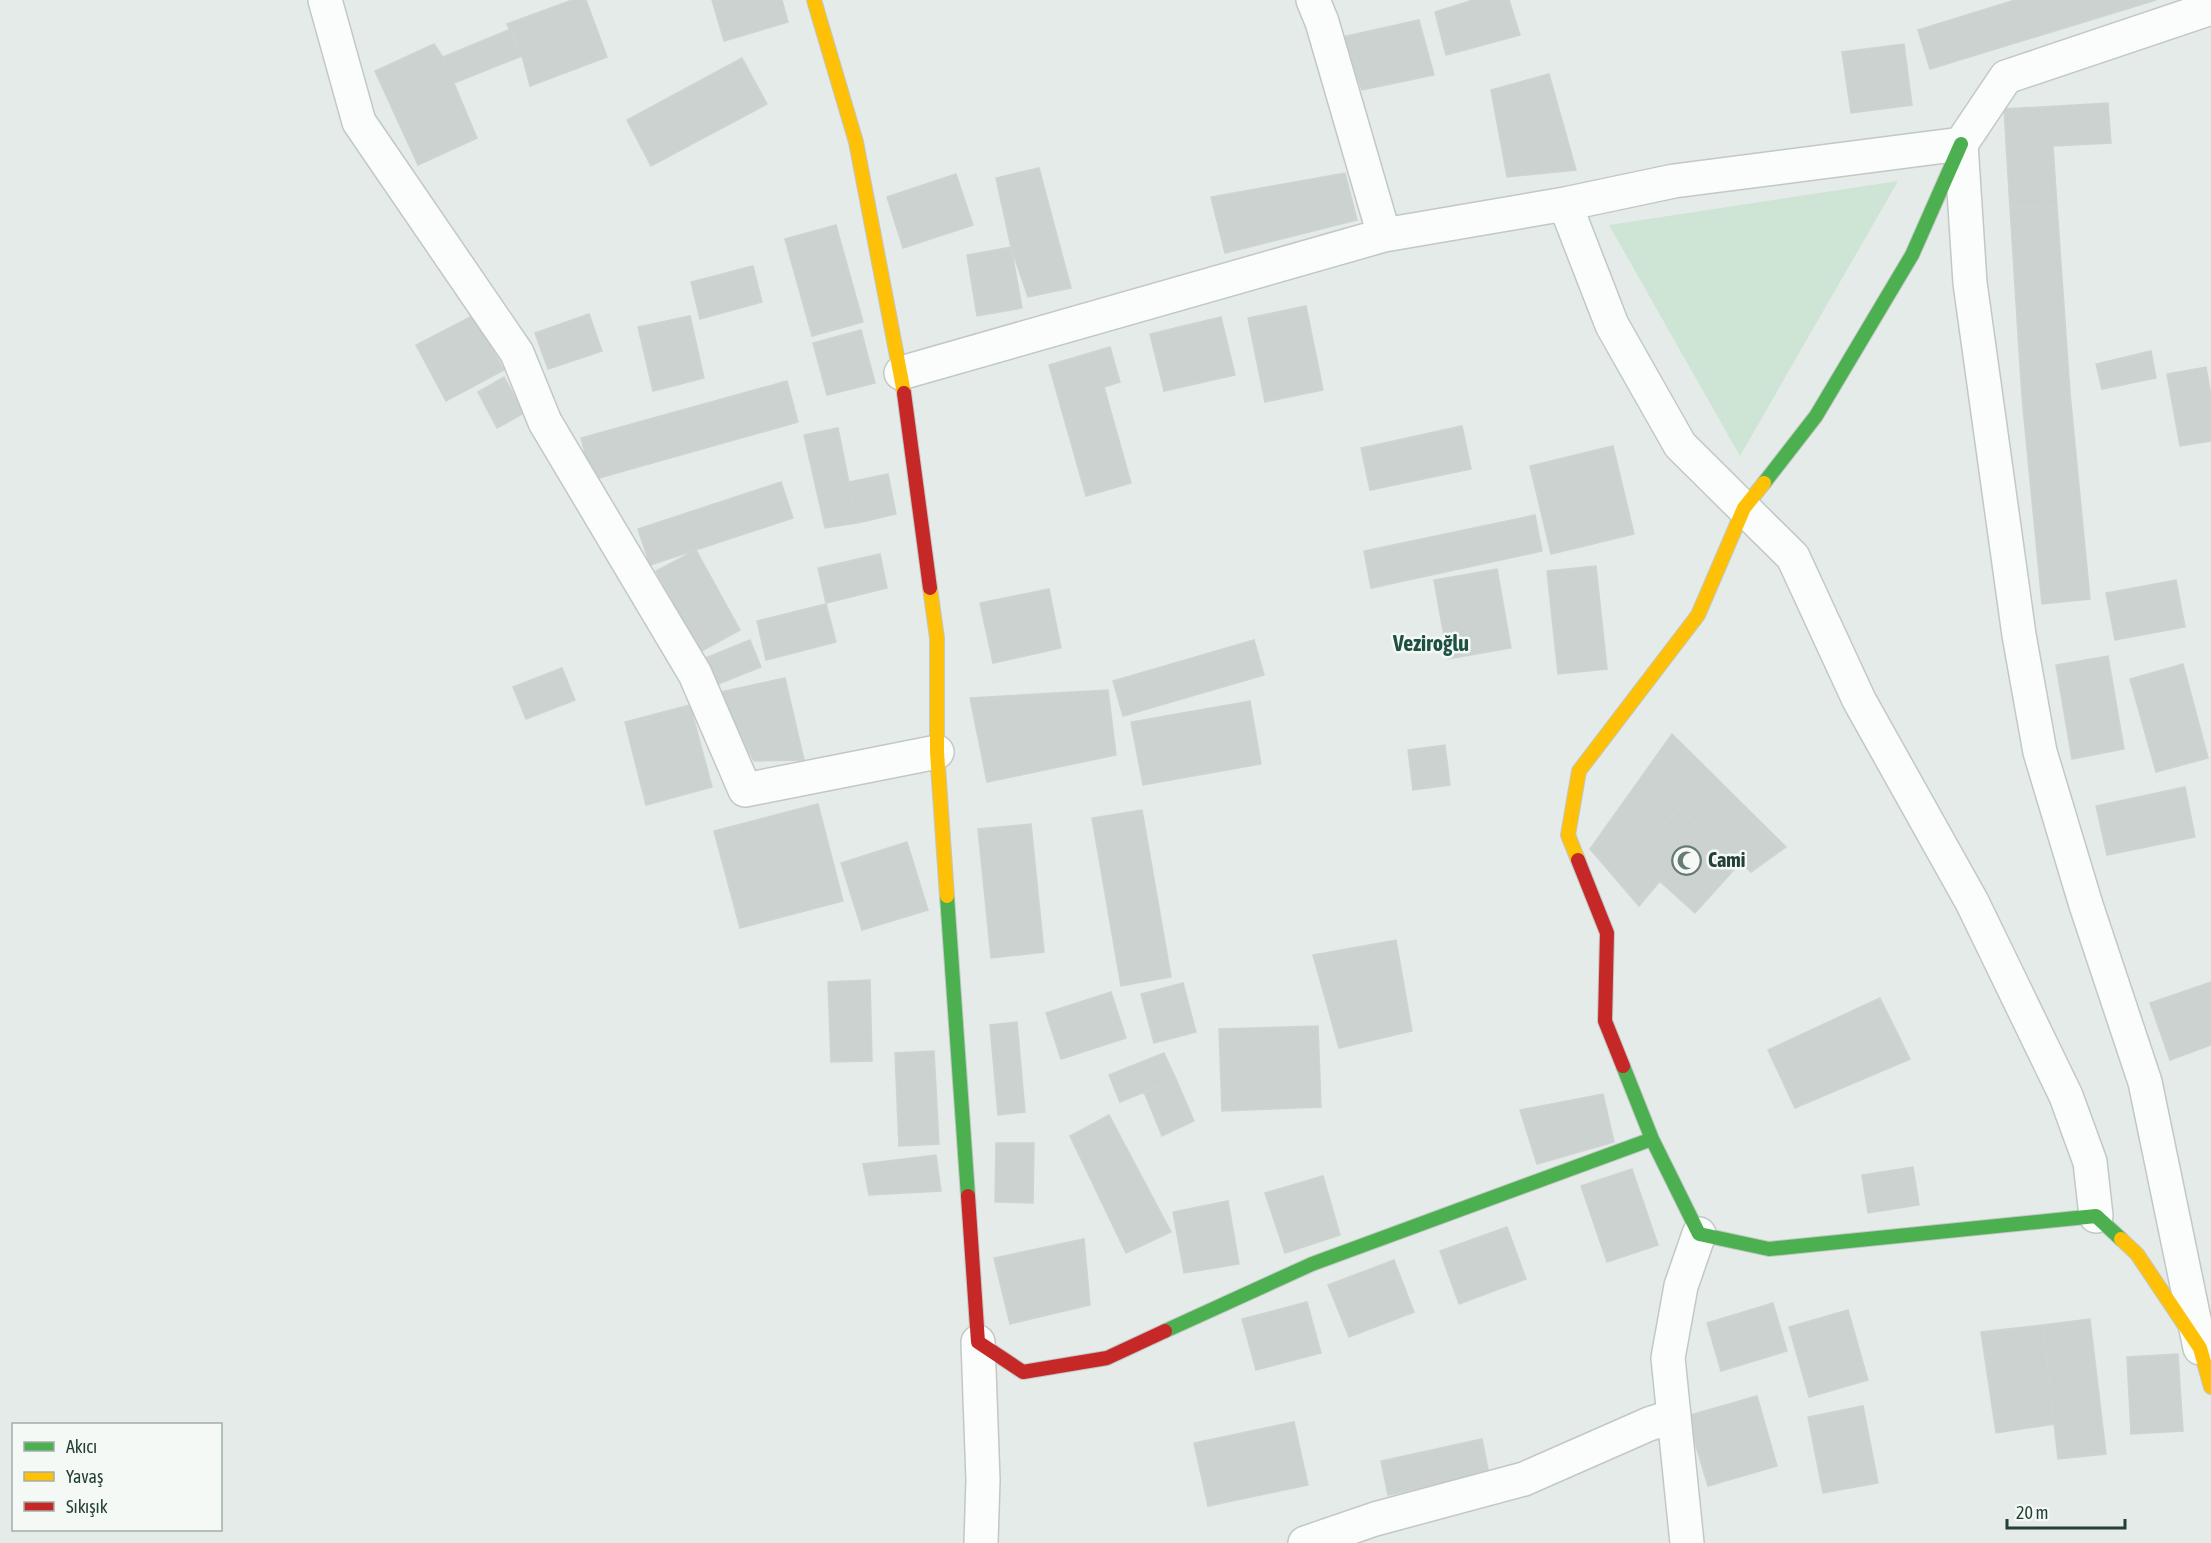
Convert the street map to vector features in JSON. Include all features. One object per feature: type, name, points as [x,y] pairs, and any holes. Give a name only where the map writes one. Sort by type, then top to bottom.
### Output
[{"type":"street","points":[[325,0],[359,122],[517,353],[545,422],[696,674],[745,790],[937,752]]},
{"type":"street","points":[[814,0],[856,142],[901,373],[937,638],[937,752],[978,1342],[983,1480],[981,1543]]},
{"type":"street","points":[[1313,0],[1322,22],[1384,235]]},
{"type":"street","points":[[1687,1543],[1668,1358],[1681,1286],[1699,1234],[1652,1139],[1605,1021],[1606,933],[1568,835],[1579,771],[1698,615],[1744,508],[1816,416],[1912,255],[1961,144],[2006,77],[2211,8]]},
{"type":"street","points":[[901,373],[1384,235],[1565,204],[1674,181],[1961,144]]},
{"type":"street","points":[[1961,144],[1970,283],[2019,635],[2040,752],[2085,905],[2145,1082],[2200,1348],[2211,1388]]},
{"type":"street","points":[[1565,204],[1612,325],[1680,445],[1793,557],[1858,700],[1972,902],[2066,1096],[2090,1162],[2096,1216],[2138,1254],[2200,1348]]},
{"type":"street","points":[[978,1342],[1023,1372],[1107,1358],[1312,1264],[1652,1139]]},
{"type":"street","points":[[1699,1234],[1769,1249],[2096,1216]]},
{"type":"street","points":[[1305,1543],[1375,1519],[1524,1479],[1649,1424],[1674,1416]]},
{"type":"green space","points":[[1898,181],[1740,456],[1609,225]]},
{"type":"building","points":[[572,0],[586,0],[607,57],[530,86],[522,56],[507,24]]},
{"type":"building","points":[[712,0],[782,0],[788,22],[724,41]]},
{"type":"building","points":[[1473,0],[1509,0],[1520,35],[1446,55],[1435,12]]},
{"type":"building","points":[[2015,0],[2156,0],[1930,69],[1918,30]]},
{"type":"building","points":[[1419,20],[1434,75],[1362,90],[1342,37]]},
{"type":"building","points":[[511,29],[522,56],[454,83],[443,57]]},
{"type":"building","points":[[434,44],[443,57],[477,138],[418,165],[375,71]]},
{"type":"building","points":[[1904,44],[1912,105],[1851,113],[1842,52]]},
{"type":"building","points":[[742,58],[767,104],[651,166],[627,120]]},
{"type":"building","points":[[1549,74],[1576,170],[1507,177],[1491,90]]},
{"type":"building","points":[[2108,103],[2111,143],[2053,146],[2057,206],[2010,208],[2004,109]]},
{"type":"building","points":[[1039,168],[1071,288],[1028,297],[1011,247],[996,178]]},
{"type":"building","points":[[1345,173],[1357,220],[1225,253],[1211,197]]},
{"type":"building","points":[[956,174],[973,225],[903,248],[887,197]]},
{"type":"building","points":[[2057,206],[2070,393],[2022,397],[2010,208]]},
{"type":"building","points":[[836,225],[863,322],[812,336],[785,239]]},
{"type":"building","points":[[1011,247],[1022,308],[977,316],[967,255]]},
{"type":"building","points":[[753,266],[762,302],[700,319],[691,282]]},
{"type":"building","points":[[1306,306],[1323,390],[1265,402],[1248,318]]},
{"type":"building","points":[[589,314],[602,351],[548,369],[535,333]]},
{"type":"building","points":[[474,315],[504,370],[446,401],[416,345]]},
{"type":"building","points":[[690,316],[704,378],[653,391],[638,327]]},
{"type":"building","points":[[1221,317],[1235,375],[1164,391],[1150,334]]},
{"type":"building","points":[[861,330],[875,383],[827,395],[813,343]]},
{"type":"building","points":[[1110,347],[1120,382],[1104,387],[1131,483],[1086,496],[1049,365]]},
{"type":"building","points":[[2151,351],[2156,378],[2102,389],[2096,364]]},
{"type":"building","points":[[2206,367],[2211,396],[2211,441],[2180,446],[2167,374]]},
{"type":"building","points":[[504,377],[524,413],[497,428],[478,392]]},
{"type":"building","points":[[787,381],[798,422],[592,480],[581,438]]},
{"type":"building","points":[[2070,393],[2090,599],[2042,604],[2022,397]]},
{"type":"building","points":[[1462,426],[1471,469],[1370,490],[1361,448]]},
{"type":"building","points":[[838,428],[857,523],[825,528],[804,435]]},
{"type":"building","points":[[1613,446],[1634,534],[1551,554],[1530,466]]},
{"type":"building","points":[[888,474],[896,514],[857,523],[849,482]]},
{"type":"building","points":[[781,482],[793,518],[650,565],[638,529]]},
{"type":"building","points":[[1535,515],[1542,551],[1371,588],[1364,551]]},
{"type":"building","points":[[696,550],[740,630],[700,652],[656,571]]},
{"type":"building","points":[[880,554],[887,588],[826,603],[818,568]]},
{"type":"building","points":[[1596,566],[1607,669],[1558,674],[1547,571]]},
{"type":"building","points":[[1497,569],[1511,648],[1448,659],[1434,580]]},
{"type":"building","points":[[2176,580],[2185,627],[2115,640],[2106,593]]},
{"type":"building","points":[[1049,589],[1061,648],[993,663],[980,603]]},
{"type":"building","points":[[826,604],[836,642],[766,660],[757,621]]},
{"type":"building","points":[[750,640],[761,667],[713,686],[703,659]]},
{"type":"building","points":[[1254,640],[1264,675],[1123,716],[1113,681]]},
{"type":"building","points":[[2108,656],[2124,749],[2072,759],[2056,665]]},
{"type":"building","points":[[2183,664],[2208,758],[2156,772],[2130,679]]},
{"type":"building","points":[[562,668],[575,700],[526,719],[513,687]]},
{"type":"building","points":[[785,678],[804,760],[754,761],[716,693]]},
{"type":"building","points":[[1108,690],[1116,755],[987,782],[970,698]]},
{"type":"building","points":[[1250,701],[1261,764],[1143,785],[1131,722]]},
{"type":"building","points":[[690,705],[712,787],[646,805],[625,722]]},
{"type":"building","points":[[1672,734],[1786,847],[1751,872],[1679,808],[1634,858],[1660,881],[1639,906],[1590,849]]},
{"type":"building","points":[[1445,745],[1450,785],[1413,790],[1408,750]]},
{"type":"building","points":[[2185,787],[2195,837],[2107,855],[2096,806]]},
{"type":"building","points":[[818,804],[843,901],[740,928],[714,831]]},
{"type":"building","name":"Cami","points":[[1679,808],[1740,863],[1695,913],[1634,858]]},
{"type":"building","points":[[1142,810],[1171,977],[1121,986],[1092,818]]},
{"type":"building","points":[[1031,824],[1044,952],[991,958],[978,829]]},
{"type":"building","points":[[907,842],[928,910],[862,930],[841,863]]},
{"type":"building","points":[[1396,940],[1412,1031],[1339,1048],[1313,955]]},
{"type":"building","points":[[870,980],[872,1061],[831,1062],[828,982]]},
{"type":"building","points":[[2211,982],[2211,1045],[2170,1060],[2150,1003]]},
{"type":"building","points":[[1183,983],[1196,1032],[1154,1043],[1141,994]]},
{"type":"building","points":[[1111,992],[1126,1038],[1061,1059],[1046,1013]]},
{"type":"building","points":[[1880,998],[1910,1059],[1795,1108],[1768,1050]]},
{"type":"building","points":[[1017,1022],[1025,1112],[998,1115],[990,1025]]},
{"type":"building","points":[[1318,1026],[1321,1107],[1222,1111],[1219,1029]]},
{"type":"building","points":[[934,1051],[939,1144],[899,1146],[895,1053]]},
{"type":"building","points":[[1164,1053],[1176,1079],[1120,1102],[1109,1075]]},
{"type":"building","points":[[1176,1079],[1194,1121],[1162,1136],[1144,1092]]},
{"type":"building","points":[[1603,1094],[1614,1142],[1537,1164],[1520,1110]]},
{"type":"building","points":[[1109,1115],[1171,1232],[1126,1253],[1070,1136]]},
{"type":"building","points":[[996,1143],[1034,1143],[1033,1203],[995,1202]]},
{"type":"building","points":[[936,1155],[941,1191],[869,1195],[863,1164]]},
{"type":"building","points":[[1913,1167],[1919,1205],[1868,1213],[1862,1175]]},
{"type":"building","points":[[1632,1169],[1658,1245],[1607,1262],[1581,1186]]},
{"type":"building","points":[[1323,1176],[1340,1235],[1285,1253],[1265,1193]]},
{"type":"building","points":[[1228,1201],[1239,1264],[1184,1273],[1173,1212]]},
{"type":"building","points":[[1507,1227],[1526,1279],[1459,1304],[1440,1251]]},
{"type":"building","points":[[1084,1239],[1090,1305],[1010,1324],[994,1258]]},
{"type":"building","points":[[1394,1260],[1414,1312],[1349,1337],[1328,1285]]},
{"type":"building","points":[[1307,1302],[1321,1353],[1256,1370],[1242,1319]]},
{"type":"building","points":[[1773,1303],[1787,1351],[1721,1371],[1707,1323]]},
{"type":"building","points":[[1848,1310],[1868,1380],[1809,1397],[1789,1327]]},
{"type":"building","points":[[2090,1319],[2106,1454],[2058,1459],[2043,1325]]},
{"type":"building","points":[[2043,1325],[2054,1424],[1996,1433],[1981,1332]]},
{"type":"building","points":[[2178,1354],[2183,1431],[2131,1434],[2127,1357]]},
{"type":"building","points":[[1757,1396],[1777,1466],[1708,1486],[1687,1416]]},
{"type":"building","points":[[1863,1406],[1878,1483],[1823,1493],[1808,1417]]},
{"type":"building","points":[[1294,1422],[1308,1485],[1208,1506],[1194,1443]]},
{"type":"building","points":[[1482,1439],[1489,1474],[1388,1495],[1381,1461]]},
{"type":"traffic: fast","points":[[1764,483],[1816,416],[1912,255],[1961,144]]},
{"type":"traffic: fast","points":[[947,896],[968,1196]]},
{"type":"traffic: fast","points":[[1623,1066],[1652,1139],[1699,1234],[1769,1249],[2096,1216],[2121,1239]]},
{"type":"traffic: fast","points":[[1165,1331],[1312,1264],[1652,1139]]},
{"type":"traffic: slow","points":[[814,0],[856,142],[904,393]]},
{"type":"traffic: slow","points":[[1578,860],[1568,835],[1579,771],[1698,615],[1744,508],[1764,483]]},
{"type":"traffic: slow","points":[[930,588],[937,638],[937,752],[947,896]]},
{"type":"traffic: slow","points":[[2121,1239],[2137,1254],[2200,1348],[2211,1387]]},
{"type":"traffic: jam","points":[[904,393],[930,588]]},
{"type":"traffic: jam","points":[[1578,860],[1607,933],[1605,1021],[1623,1066]]},
{"type":"traffic: jam","points":[[968,1196],[978,1342],[1023,1372],[1107,1358],[1165,1331]]},
{"type":"place","name":"Cami","points":[[1687,860]]},
{"type":"district","name":"Veziroğlu","points":[[1431,643]]}]
